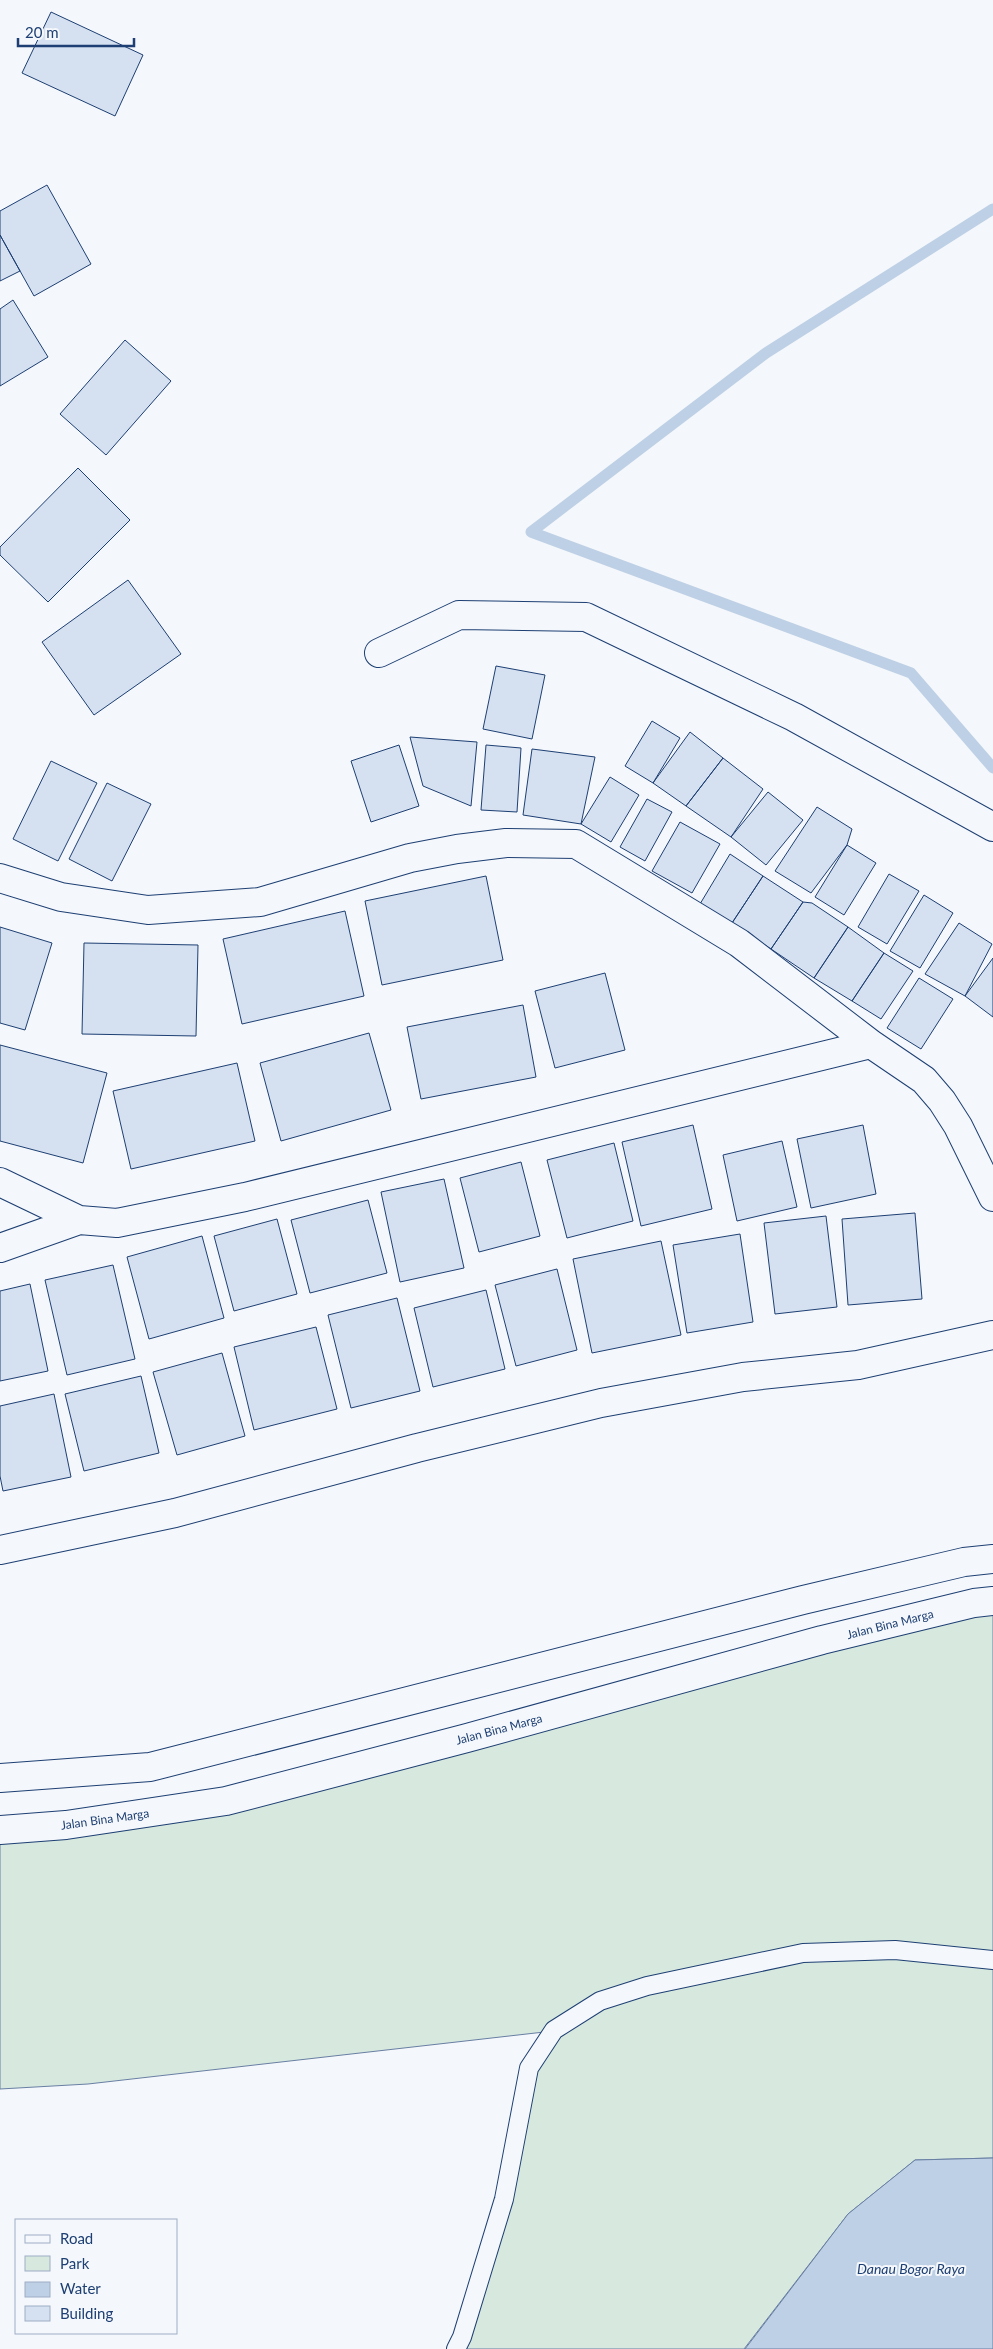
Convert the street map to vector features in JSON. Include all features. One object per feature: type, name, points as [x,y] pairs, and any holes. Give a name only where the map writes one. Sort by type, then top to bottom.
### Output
[{"type":"street","points":[[378,652],[460,615],[586,617],[794,717],[993,826]]},
{"type":"street","points":[[0,878],[61,897],[148,910],[260,902],[410,858],[456,849],[506,843],[576,844],[739,944],[872,1044],[924,1080],[942,1101],[958,1126],[993,1197]]},
{"type":"street","points":[[0,1182],[79,1220],[116,1223],[244,1197],[872,1044]]},
{"type":"street","points":[[0,1248],[79,1220]]},
{"type":"street","points":[[0,1550],[175,1513],[417,1448],[601,1403],[742,1377],[858,1365],[993,1335]]},
{"type":"street","points":[[0,1778],[150,1767],[802,1600],[964,1562],[993,1559]]},
{"type":"street","name":"Jalan Bina Marga","points":[[0,1830],[66,1825],[226,1801],[458,1740],[822,1640],[993,1600]]},
{"type":"lane","points":[[456,2349],[462,2337],[504,2199],[529,2068],[554,2030],[600,2001],[647,1986],[803,1952],[895,1950],[993,1960]]},
{"type":"green space","points":[[993,1601],[993,2158],[915,2160],[848,2214],[744,2349],[454,2349],[462,2337],[529,2068],[553,2031],[88,2084],[0,2089],[0,1830],[226,1801]]},
{"type":"water","name":"Danau Bogor Raya","points":[[993,2158],[993,2349],[745,2349],[848,2214],[915,2160]]},
{"type":"building","points":[[51,12],[143,55],[115,116],[22,73]]},
{"type":"building","points":[[47,185],[91,264],[34,296],[0,235],[0,211]]},
{"type":"building","points":[[0,235],[20,271],[0,281]]},
{"type":"building","points":[[13,300],[48,357],[0,386],[0,309]]},
{"type":"building","points":[[125,340],[171,381],[106,455],[60,414]]},
{"type":"building","points":[[78,468],[130,520],[48,602],[0,555],[0,547]]},
{"type":"building","points":[[128,580],[181,654],[94,715],[42,642]]},
{"type":"building","points":[[496,666],[545,675],[532,739],[483,729]]},
{"type":"building","points":[[652,721],[680,738],[653,783],[625,766]]},
{"type":"building","points":[[690,732],[723,758],[686,806],[653,783]]},
{"type":"building","points":[[410,737],[477,742],[471,806],[423,786]]},
{"type":"building","points":[[399,745],[419,806],[371,822],[351,761]]},
{"type":"building","points":[[486,745],[521,748],[517,812],[481,810]]},
{"type":"building","points":[[532,749],[595,757],[581,824],[523,815]]},
{"type":"building","points":[[723,758],[763,789],[731,837],[686,806]]},
{"type":"building","points":[[51,761],[97,783],[58,861],[13,839]]},
{"type":"building","points":[[610,777],[639,795],[611,842],[581,824]]},
{"type":"building","points":[[107,783],[151,804],[112,881],[69,859]]},
{"type":"building","points":[[768,792],[803,820],[766,865],[731,837]]},
{"type":"building","points":[[647,799],[672,812],[645,861],[620,847]]},
{"type":"building","points":[[817,807],[852,829],[847,845],[811,893],[775,871]]},
{"type":"building","points":[[680,822],[720,844],[692,893],[652,871]]},
{"type":"building","points":[[847,845],[876,863],[844,915],[815,897]]},
{"type":"building","points":[[730,854],[763,876],[732,923],[700,904]]},
{"type":"building","points":[[889,874],[919,891],[887,944],[858,927]]},
{"type":"building","points":[[486,876],[503,960],[382,985],[365,901]]},
{"type":"building","points":[[763,876],[803,902],[771,949],[732,923]]},
{"type":"building","points":[[924,895],[953,913],[920,968],[890,951]]},
{"type":"building","points":[[803,902],[812,903],[848,927],[814,978],[771,949]]},
{"type":"building","points":[[345,911],[364,996],[242,1024],[223,939]]},
{"type":"building","points":[[959,923],[992,944],[965,996],[925,974]]},
{"type":"building","points":[[0,927],[52,943],[25,1030],[0,1023]]},
{"type":"building","points":[[848,927],[884,953],[852,1001],[814,978]]},
{"type":"building","points":[[84,943],[198,945],[196,1036],[82,1034]]},
{"type":"building","points":[[884,953],[913,971],[881,1019],[852,1001]]},
{"type":"building","points":[[993,958],[993,1017],[965,996]]},
{"type":"building","points":[[605,973],[625,1050],[555,1068],[535,991]]},
{"type":"building","points":[[919,978],[953,999],[921,1049],[887,1028]]},
{"type":"building","points":[[523,1005],[536,1077],[421,1099],[407,1027]]},
{"type":"building","points":[[369,1033],[391,1110],[281,1141],[260,1063]]},
{"type":"building","points":[[0,1045],[107,1073],[83,1163],[0,1141]]},
{"type":"building","points":[[237,1063],[255,1141],[131,1169],[113,1091]]},
{"type":"building","points":[[693,1125],[712,1209],[641,1226],[622,1142]]},
{"type":"building","points":[[863,1125],[876,1194],[811,1208],[797,1139]]},
{"type":"building","points":[[782,1141],[797,1207],[737,1221],[723,1155]]},
{"type":"building","points":[[614,1143],[633,1221],[567,1238],[547,1160]]},
{"type":"building","points":[[521,1162],[540,1236],[479,1252],[460,1178]]},
{"type":"building","points":[[444,1179],[464,1268],[400,1282],[381,1192]]},
{"type":"building","points":[[368,1200],[387,1273],[310,1293],[291,1220]]},
{"type":"building","points":[[915,1213],[922,1299],[848,1305],[842,1219]]},
{"type":"building","points":[[826,1216],[837,1307],[775,1314],[764,1223]]},
{"type":"building","points":[[277,1219],[297,1294],[234,1311],[214,1236]]},
{"type":"building","points":[[740,1234],[753,1322],[687,1333],[673,1245]]},
{"type":"building","points":[[202,1236],[224,1318],[149,1339],[127,1257]]},
{"type":"building","points":[[661,1241],[681,1335],[592,1353],[573,1259]]},
{"type":"building","points":[[113,1265],[135,1359],[67,1375],[45,1280]]},
{"type":"building","points":[[557,1269],[577,1350],[516,1366],[495,1285]]},
{"type":"building","points":[[30,1284],[48,1371],[0,1381],[0,1291]]},
{"type":"building","points":[[486,1290],[505,1369],[433,1387],[414,1308]]},
{"type":"building","points":[[397,1298],[420,1391],[351,1408],[328,1315]]},
{"type":"building","points":[[316,1327],[337,1409],[254,1430],[234,1347]]},
{"type":"building","points":[[222,1353],[245,1436],[177,1455],[153,1372]]},
{"type":"building","points":[[141,1376],[159,1453],[84,1471],[65,1394]]},
{"type":"building","points":[[54,1394],[71,1477],[3,1491],[0,1476],[0,1406]]},
{"type":"waterway","points":[[993,209],[766,353],[531,532],[911,673],[993,768]]}]
